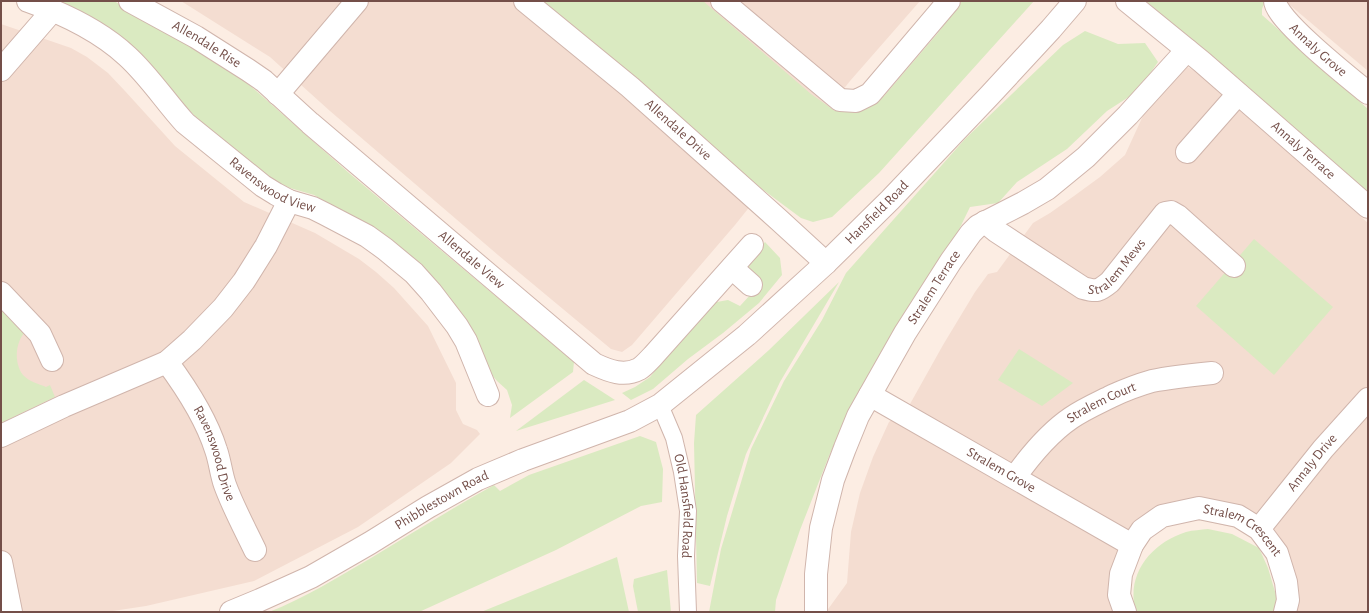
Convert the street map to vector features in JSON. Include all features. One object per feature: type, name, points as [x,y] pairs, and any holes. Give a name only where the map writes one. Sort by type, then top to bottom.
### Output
[{"type":"street","name":"Ravenswood View","points":[[28,1],[53,10],[91,30],[117,47],[128,56],[174,111],[194,131],[263,186],[289,201],[313,208],[367,236],[414,273],[432,292],[457,326],[466,341],[488,395]]},
{"type":"street","name":"Allendale Rise","points":[[130,1],[196,37],[228,57],[259,77],[278,94]]},
{"type":"street","points":[[278,94],[357,1]]},
{"type":"street","name":"Allendale Drive","points":[[525,1],[630,88],[826,263]]},
{"type":"street","points":[[722,1],[840,100],[856,101],[870,94],[948,1]]},
{"type":"street","name":"Hansfield Road","points":[[660,404],[752,330],[826,263],[890,200],[990,95],[1051,29],[1074,1]]},
{"type":"street","name":"Annaly Terrace","points":[[1127,1],[1366,201]]},
{"type":"street","name":"Annaly Grove","points":[[1275,1],[1276,8],[1287,22],[1368,93]]},
{"type":"street","points":[[1,70],[53,10]]},
{"type":"street","name":"Stralem Terrace","points":[[816,612],[816,574],[821,528],[845,448],[858,416],[905,333],[951,261],[971,233],[985,222],[1047,189],[1086,157],[1128,115],[1187,50]]},
{"type":"street","name":"Allendale View","points":[[278,94],[310,123],[594,364],[610,372],[627,373],[640,369],[752,245]]},
{"type":"street","points":[[1187,152],[1238,94]]},
{"type":"street","points":[[1,436],[70,403],[167,362],[192,340],[223,308],[244,281],[266,246],[289,201]]},
{"type":"street","name":"Stralem Mews","points":[[985,222],[996,231],[1083,288],[1094,291],[1101,289],[1110,282],[1165,213],[1171,212],[1178,216],[1234,266]]},
{"type":"street","points":[[732,268],[751,285]]},
{"type":"street","points":[[1,293],[40,334],[52,360]]},
{"type":"street","name":"Ravenswood Drive","points":[[167,362],[181,380],[194,401],[209,430],[217,451],[225,485],[255,550]]},
{"type":"street","name":"Stralem Court","points":[[1015,477],[1026,461],[1057,430],[1071,418],[1094,404],[1126,390],[1151,382],[1183,376],[1212,373]]},
{"type":"street","name":"Stralem Grove","points":[[870,395],[1132,545]]},
{"type":"street","name":"Annaly Drive","points":[[1259,529],[1324,449],[1368,399]]},
{"type":"street","name":"Phibblestown Road","points":[[231,612],[311,577],[478,479],[523,460],[630,421],[660,404]]},
{"type":"street","name":"Old Hansfield Road","points":[[660,404],[674,438],[682,472],[688,511],[686,556],[688,612]]},
{"type":"street","name":"Stralem Crescent","points":[[1125,612],[1119,595],[1121,574],[1132,545],[1142,530],[1162,516],[1199,508],[1238,516],[1259,529],[1277,553],[1286,582],[1288,600],[1285,612]]},
{"type":"street","points":[[1,562],[11,612]]},
{"type":"shaded area","points":[[181,1],[920,1],[850,81],[735,225],[632,345],[622,352],[611,349],[498,255],[330,111],[270,57]]},
{"type":"shaded area","points":[[1285,1],[1368,1],[1368,71],[1297,11]]},
{"type":"shaded area","points":[[1,24],[71,48],[87,57],[108,73],[175,146],[244,202],[315,233],[359,259],[376,272],[394,288],[428,326],[456,383],[456,410],[463,424],[477,430],[480,434],[451,463],[358,527],[254,581],[146,606],[106,612],[1,612]]},
{"type":"shaded area","points":[[1170,57],[1198,73],[1368,223],[1368,612],[1276,612],[1280,601],[1271,562],[1258,538],[1236,528],[1196,519],[1166,526],[1145,541],[1135,560],[1130,590],[1134,612],[826,612],[847,583],[851,532],[860,493],[873,457],[889,422],[910,404],[943,345],[975,292],[988,274],[997,272],[1033,223],[1050,213],[1100,177],[1125,155]]},
{"type":"green space","points":[[55,1],[114,1],[214,58],[246,82],[349,173],[574,362],[573,372],[510,418],[512,405],[507,390],[487,369],[469,326],[449,296],[396,249],[359,221],[314,195],[290,188],[265,174],[201,123],[128,43],[96,20]]},
{"type":"green space","points":[[539,1],[703,1],[811,94],[835,111],[858,109],[884,96],[937,34],[962,1],[1034,1],[879,173],[832,217],[813,222],[801,218],[762,189]]},
{"type":"green space","points":[[1146,1],[1265,1],[1262,9],[1262,15],[1368,109],[1368,193]]},
{"type":"green space","points":[[1085,31],[1118,44],[1145,43],[1158,62],[1138,91],[1107,111],[1067,149],[1017,182],[998,203],[970,207],[951,246],[857,394],[829,456],[800,530],[776,600],[775,612],[709,612],[721,549],[751,449],[784,381],[822,320],[846,273],[965,139],[1063,45]]},
{"type":"green space","points":[[1254,239],[1333,307],[1274,375],[1196,306]]},
{"type":"green space","points":[[765,242],[780,258],[782,275],[759,303],[723,333],[688,359],[653,389],[631,400],[622,393],[635,387],[650,377],[711,303],[728,300],[740,306],[751,294],[745,265],[752,255]]},
{"type":"green space","points":[[839,282],[780,382],[746,454],[727,516],[710,586],[697,583],[694,443],[696,415],[769,350]]},
{"type":"green space","points":[[1,306],[25,332],[19,342],[17,353],[20,370],[25,377],[31,381],[46,387],[50,385],[55,397],[1,423]]},
{"type":"green space","points":[[1019,349],[1073,383],[1042,406],[998,380]]},
{"type":"green space","points":[[584,380],[615,400],[516,431]]},
{"type":"green space","points":[[640,436],[656,442],[663,469],[662,502],[641,506],[556,550],[419,612],[269,612],[321,587],[494,485],[500,491],[529,475]]},
{"type":"green space","points":[[1208,529],[1232,534],[1259,548],[1268,568],[1278,602],[1273,612],[1136,612],[1134,585],[1144,562],[1152,552],[1173,537],[1189,531]]},
{"type":"green space","points":[[617,557],[629,612],[481,612]]},
{"type":"green space","points":[[667,570],[671,612],[638,612],[633,586],[634,579]]}]
